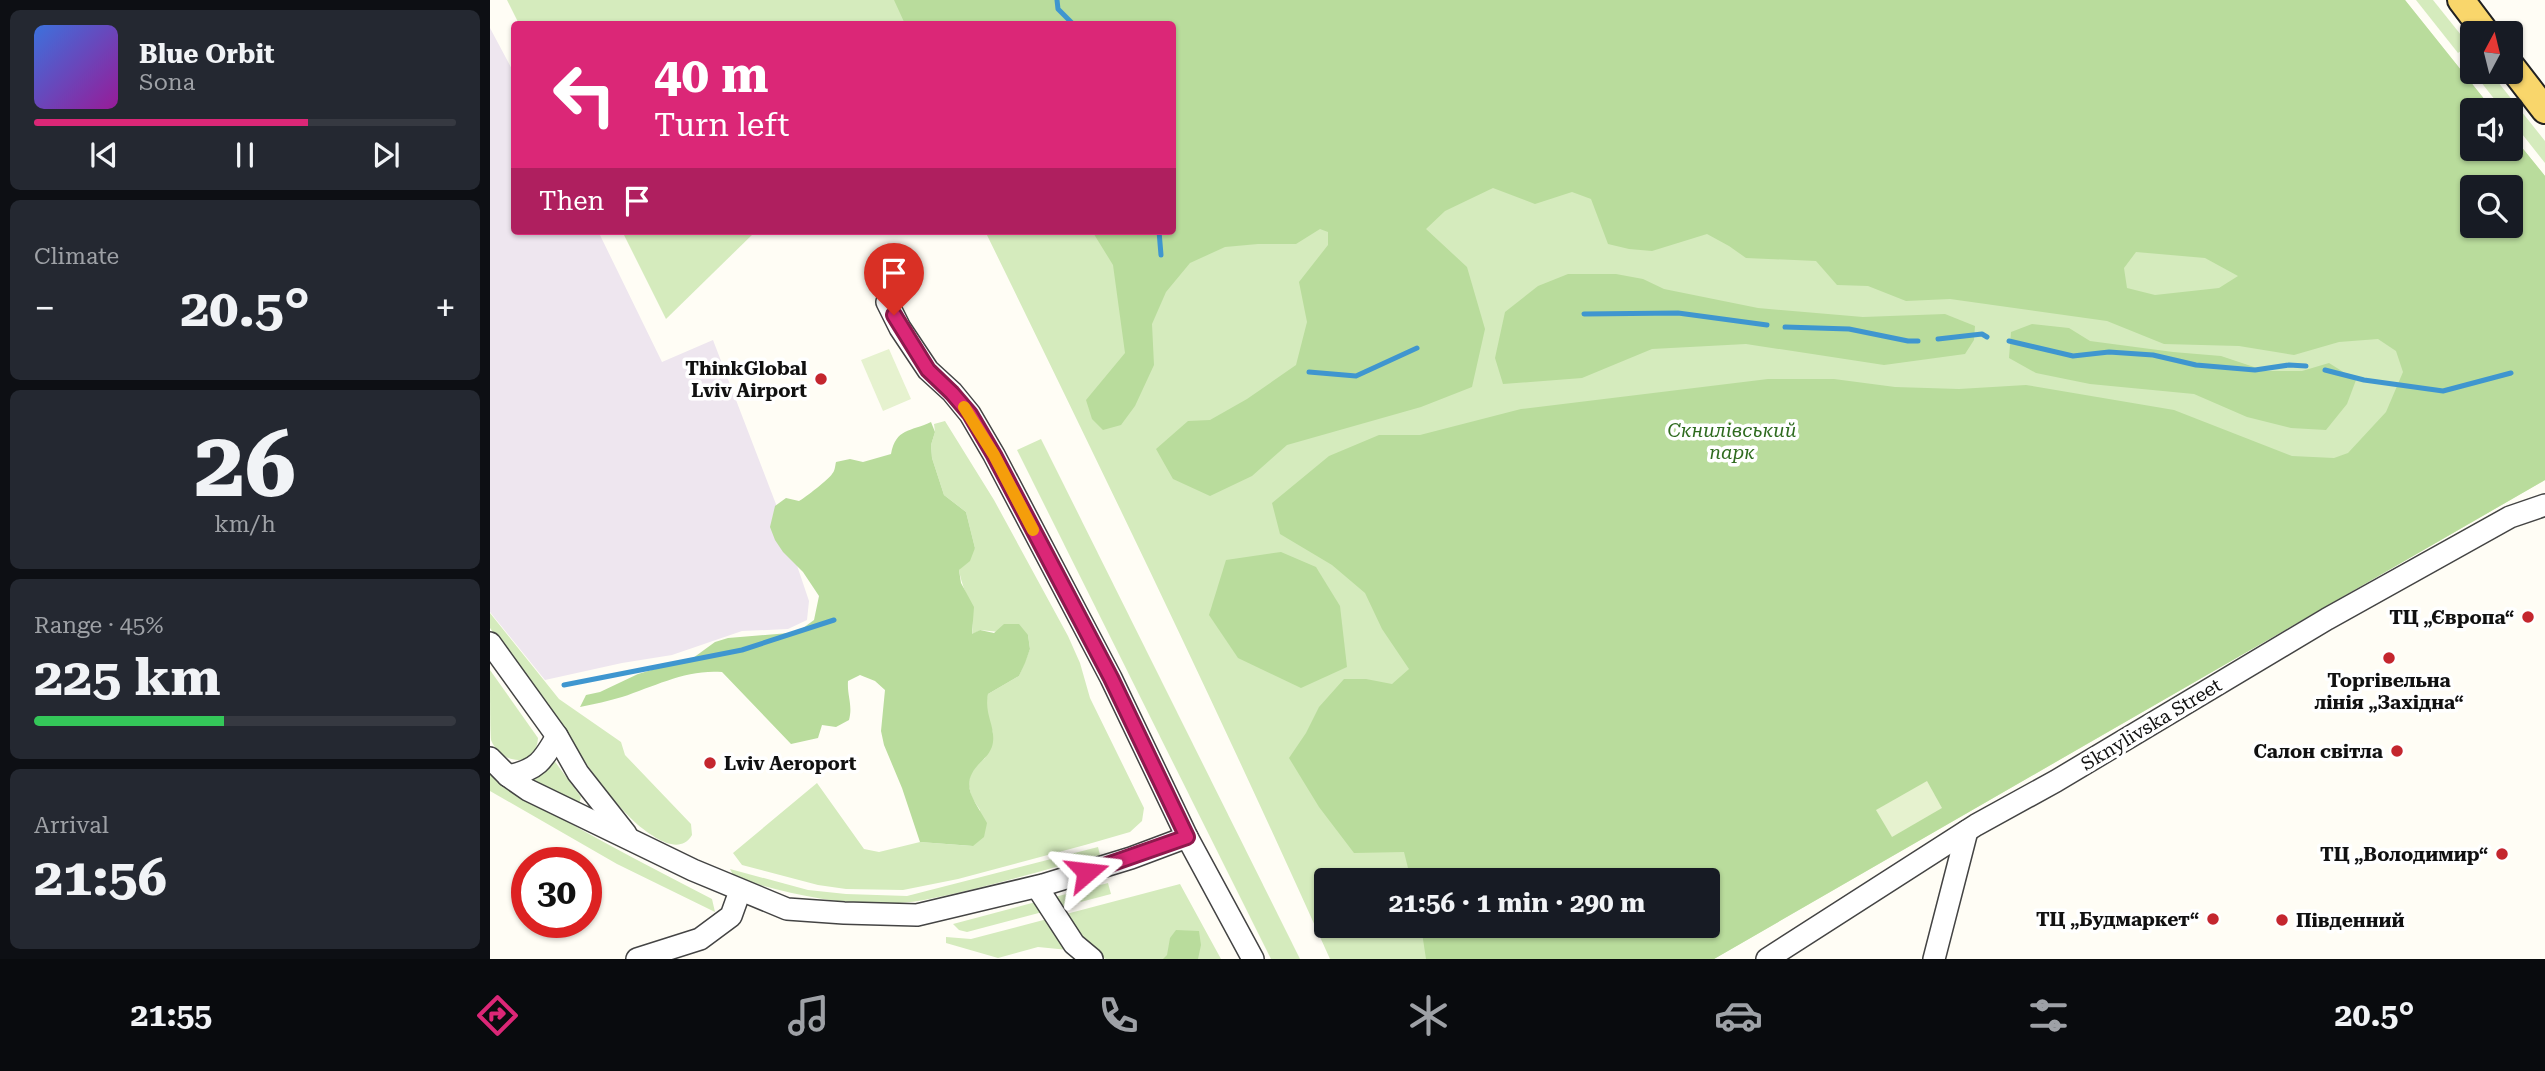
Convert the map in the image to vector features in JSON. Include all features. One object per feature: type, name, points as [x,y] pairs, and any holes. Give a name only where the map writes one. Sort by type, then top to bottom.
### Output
[{"type":"main road","points":[[2460,0],[2477,21]]},
{"type":"main road","points":[[2524,83],[2545,110]]},
{"type":"street","points":[[887,302],[900,328],[928,370],[970,414],[994,455],[1111,678],[1187,837],[1253,959]]},
{"type":"street","name":"Sknylivska Street","points":[[1767,959],[1786,953],[1967,831],[2371,594],[2510,517],[2545,505]]},
{"type":"street","points":[[490,643],[557,736],[578,773],[629,839]]},
{"type":"street","points":[[508,776],[538,765],[557,736]]},
{"type":"street","points":[[490,758],[508,776],[528,790],[740,891],[787,909],[844,914],[917,915],[1040,886],[1187,837]]},
{"type":"street","points":[[1934,959],[1967,831]]},
{"type":"street","points":[[1040,886],[1074,944],[1092,959]]},
{"type":"street","points":[[637,959],[700,939],[731,916],[740,891]]},
{"type":"shaded area","points":[[490,28],[511,67],[511,235],[600,235],[662,362],[713,340],[779,512],[809,601],[807,620],[788,629],[742,631],[672,655],[545,680],[490,612]]},
{"type":"green space","name":"Скнилівський парк","points":[[507,0],[2405,0],[2460,69],[2460,84],[2472,84],[2483,98],[2460,98],[2460,161],[2523,161],[2523,149],[2545,176],[2545,480],[1714,959],[1330,959],[1320,938],[1720,938],[1720,868],[1314,868],[1314,924],[1160,594],[987,235],[1176,235],[1176,21],[518,21]]},
{"type":"green space","name":"Скнилівський парк","points":[[894,0],[2405,0],[2460,69],[2460,84],[2472,84],[2483,98],[2460,98],[2460,161],[2523,161],[2523,149],[2545,176],[2545,480],[1714,959],[1426,959],[1423,938],[1720,938],[1720,868],[1408,868],[1404,852],[1354,853],[1319,807],[1289,758],[1319,707],[1344,679],[1366,679],[1392,684],[1409,669],[1382,629],[1365,593],[1332,565],[1280,534],[1272,503],[1329,456],[1379,435],[1420,435],[1521,409],[1768,379],[1834,379],[1895,387],[1959,389],[2026,385],[2174,410],[2292,456],[2334,458],[2348,453],[2386,412],[2403,372],[2396,351],[2378,339],[2339,342],[2294,355],[2239,346],[2164,344],[2107,321],[1950,299],[1906,301],[1868,286],[1837,285],[1816,261],[1746,258],[1707,234],[1652,251],[1608,244],[1591,199],[1572,192],[1535,204],[1493,188],[1445,211],[1426,229],[1467,267],[1485,329],[1472,387],[1421,407],[1287,445],[1252,476],[1210,496],[1173,479],[1156,449],[1188,421],[1210,420],[1247,399],[1296,365],[1307,322],[1299,282],[1328,245],[1328,232],[1320,229],[1296,244],[1225,247],[1190,263],[1166,292],[1152,324],[1154,365],[1135,406],[1121,425],[1103,430],[1092,419],[1086,400],[1125,353],[1113,265],[1094,235],[1176,235],[1176,21],[904,21]],"holes":[[[2136,252],[2205,258],[2238,276],[2219,288],[2155,295],[2127,288],[2124,268]]]},
{"type":"green space","points":[[2416,0],[2433,0],[2460,34],[2458,53]]},
{"type":"green space","points":[[2482,84],[2500,84],[2511,98],[2494,98]]},
{"type":"green space","points":[[2523,113],[2545,141],[2545,163],[2523,135]]},
{"type":"green space","points":[[624,235],[752,235],[666,319]]},
{"type":"green space","points":[[1568,274],[1616,274],[1643,279],[1664,289],[1758,308],[1863,317],[1945,314],[1975,326],[1974,340],[1965,354],[1884,365],[1746,344],[1652,349],[1582,378],[1503,384],[1495,358],[1505,312],[1538,286]]},
{"type":"green space","points":[[2032,324],[2069,328],[2090,341],[2221,356],[2266,371],[2302,371],[2329,363],[2356,380],[2347,404],[2326,430],[2291,428],[2247,417],[2194,394],[2090,384],[2036,373],[2009,358],[2011,332]]},
{"type":"green space","points":[[889,349],[911,399],[883,411],[861,360]]},
{"type":"green space","points":[[945,421],[994,500],[1068,636],[1080,663],[1090,698],[1144,808],[1142,821],[1130,832],[1085,845],[958,879],[903,890],[846,889],[818,885],[742,865],[733,853],[817,783],[864,849],[879,852],[920,842],[972,846],[980,810],[972,798],[968,783],[972,770],[985,758],[993,733],[985,707],[988,694],[1019,676],[1030,649],[1028,635],[980,630],[972,635],[971,608],[959,570],[975,548],[966,512],[944,495],[932,458],[934,424]]},
{"type":"green space","points":[[931,422],[935,432],[931,445],[932,458],[944,495],[966,512],[975,548],[970,561],[959,570],[961,583],[974,607],[972,634],[980,630],[994,633],[1004,624],[1019,624],[1028,635],[1030,649],[1019,676],[988,694],[992,745],[970,777],[969,784],[973,799],[987,823],[984,837],[973,846],[920,842],[884,745],[881,731],[885,690],[875,681],[860,675],[848,681],[849,720],[836,727],[822,725],[818,738],[791,744],[722,672],[696,673],[622,697],[580,707],[586,695],[600,692],[638,674],[693,658],[715,642],[728,638],[789,633],[814,620],[819,596],[803,572],[775,540],[770,527],[775,506],[786,498],[799,501],[806,496],[830,476],[836,462],[850,459],[863,462],[891,454],[900,435]]},
{"type":"green space","points":[[1041,439],[1300,959],[1271,959],[1017,450]]},
{"type":"green space","points":[[1281,552],[1316,567],[1340,606],[1347,667],[1301,688],[1238,658],[1209,615],[1226,560]]},
{"type":"green space","points":[[490,613],[559,699],[621,742],[625,755],[691,824],[692,835],[687,841],[673,844],[658,839],[638,825],[620,807],[490,628]]},
{"type":"green space","points":[[490,670],[538,738],[536,748],[525,759],[510,759],[502,755],[491,740]]},
{"type":"green space","points":[[553,759],[581,797],[579,804],[532,779],[547,770]]},
{"type":"green space","points":[[490,773],[495,779],[575,826],[712,899],[715,912],[617,864],[602,855],[602,847],[587,847],[490,791]]},
{"type":"green space","points":[[1927,781],[1942,808],[1892,837],[1876,810]]},
{"type":"green space","points":[[1098,847],[1100,855],[968,890],[901,903],[852,903],[804,896],[734,877],[730,869],[808,890],[907,896]]},
{"type":"green space","points":[[1108,883],[1111,894],[967,932],[959,930],[953,924]]},
{"type":"green space","points":[[1180,884],[1221,959],[1106,959],[1089,952],[1038,947],[998,958],[946,943],[946,937],[971,939]]},
{"type":"green space","points":[[1176,930],[1199,931],[1201,945],[1198,959],[1163,959],[1167,955],[1170,938]]},
{"type":"waterway","points":[[1057,0],[1058,9],[1070,21]]},
{"type":"waterway","points":[[1159,235],[1161,255]]},
{"type":"waterway","points":[[1584,314],[1678,313],[1767,325]]},
{"type":"waterway","points":[[1785,327],[1849,329],[1918,341]]},
{"type":"waterway","points":[[1938,339],[1982,334],[1987,337]]},
{"type":"waterway","points":[[2009,341],[2073,356],[2109,352],[2153,355],[2196,365],[2255,370],[2289,365],[2306,366]]},
{"type":"waterway","points":[[1309,372],[1356,376],[1417,348]]},
{"type":"waterway","points":[[2325,370],[2364,380],[2443,391],[2511,373]]},
{"type":"waterway","points":[[564,685],[742,650],[834,620]]},
{"type":"slow traffic","points":[[964,407],[994,455],[1033,530]]},
{"type":"place","name":"ThinkGlobal Lviv Airport","points":[[821,379]]},
{"type":"place","name":"ТЦ „Європа“","points":[[2528,617]]},
{"type":"place","name":"Торгівельна лінія „Західна“","points":[[2389,658]]},
{"type":"place","name":"Салон світла","points":[[2397,751]]},
{"type":"place","name":"Lviv Aeroport","points":[[710,763]]},
{"type":"place","name":"ТЦ „Володимир“","points":[[2502,854]]},
{"type":"place","name":"ТЦ „Будмаркет“","points":[[2213,919]]},
{"type":"place","name":"Південний","points":[[2282,920]]},
{"type":"route","points":[[894,315],[928,370],[970,414],[994,455],[1111,678],[1187,837],[1087,872]]}]
